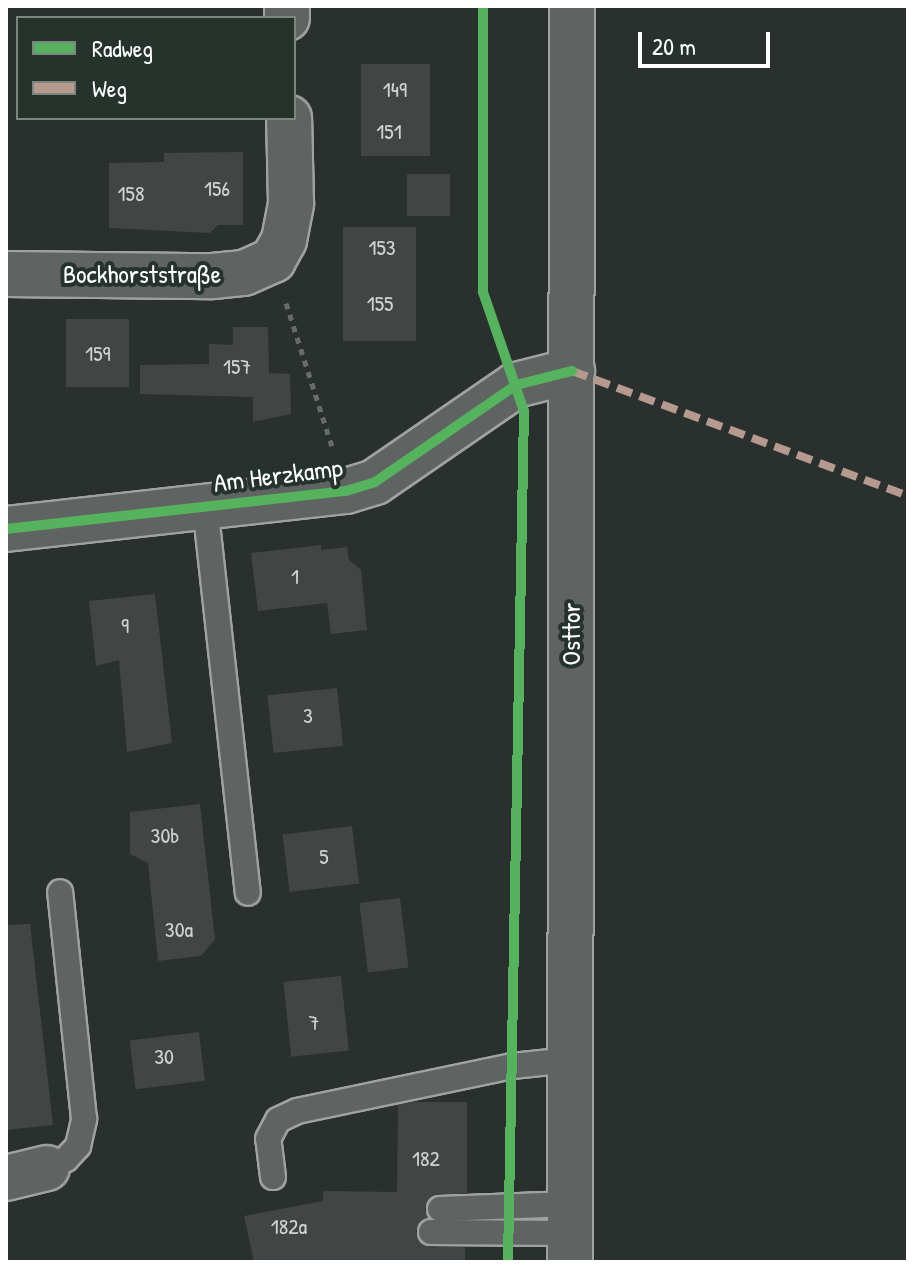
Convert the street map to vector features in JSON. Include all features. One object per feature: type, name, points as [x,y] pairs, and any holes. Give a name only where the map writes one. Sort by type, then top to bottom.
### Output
[{"type":"main road","name":"Osttor","points":[[570,1233],[572,6]]},
{"type":"main road","points":[[273,260],[284,240],[291,203],[289,120]]},
{"type":"main road","name":"Bockhorststraße","points":[[6,274],[213,276],[244,273],[273,260]]},
{"type":"main road","name":"Am Herzkamp","points":[[6,529],[346,491],[375,482],[516,385],[572,371]]},
{"type":"lane","name":"Am Herzkamp","points":[[205,505],[248,893]]},
{"type":"lane","points":[[27,1173],[66,1159],[78,1146],[84,1119],[60,892]]},
{"type":"lane","points":[[273,1177],[268,1139],[278,1120],[297,1111],[512,1066],[570,1060]]},
{"type":"lane","points":[[436,1220],[570,1233]]},
{"type":"path","points":[[273,260],[346,491]]},
{"type":"building","points":[[361,64],[430,64],[430,156],[361,156]]},
{"type":"building","points":[[243,152],[243,225],[218,225],[210,233],[109,228],[109,163],[164,162],[164,153]]},
{"type":"building","points":[[407,174],[450,174],[450,216],[407,216]]},
{"type":"building","points":[[343,227],[416,227],[416,341],[343,341]]},
{"type":"building","points":[[66,319],[129,319],[129,387],[66,387]]},
{"type":"building","points":[[233,327],[268,327],[269,373],[290,374],[291,414],[253,422],[253,397],[140,394],[140,365],[209,364],[209,344],[233,345]]},
{"type":"building","points":[[321,545],[321,550],[347,547],[349,560],[361,570],[367,630],[331,634],[327,603],[258,611],[251,553]]},
{"type":"building","points":[[155,594],[172,743],[127,752],[119,660],[96,666],[89,601]]},
{"type":"building","points":[[337,688],[343,746],[273,753],[267,695]]},
{"type":"building","points":[[200,804],[215,939],[201,956],[158,961],[148,863],[130,854],[130,812]]},
{"type":"building","points":[[352,826],[359,884],[290,892],[283,835]]},
{"type":"building","points":[[400,898],[409,967],[368,972],[359,903]]},
{"type":"building","points":[[30,924],[53,1125],[6,1130],[6,925]]},
{"type":"building","points":[[341,976],[349,1051],[291,1057],[283,982]]},
{"type":"building","points":[[199,1032],[205,1081],[135,1089],[130,1041]]},
{"type":"building","points":[[467,1102],[467,1193],[431,1197],[425,1209],[428,1218],[416,1231],[424,1245],[465,1247],[465,1262],[254,1262],[244,1216],[323,1201],[323,1191],[397,1192],[398,1105]]},
{"type":"marked path","points":[[572,371],[908,496]]},
{"type":"cycle path","points":[[483,6],[483,292],[524,411],[508,1262]]},
{"type":"cycle path","points":[[6,529],[346,491],[375,482],[516,385],[572,371]]}]
